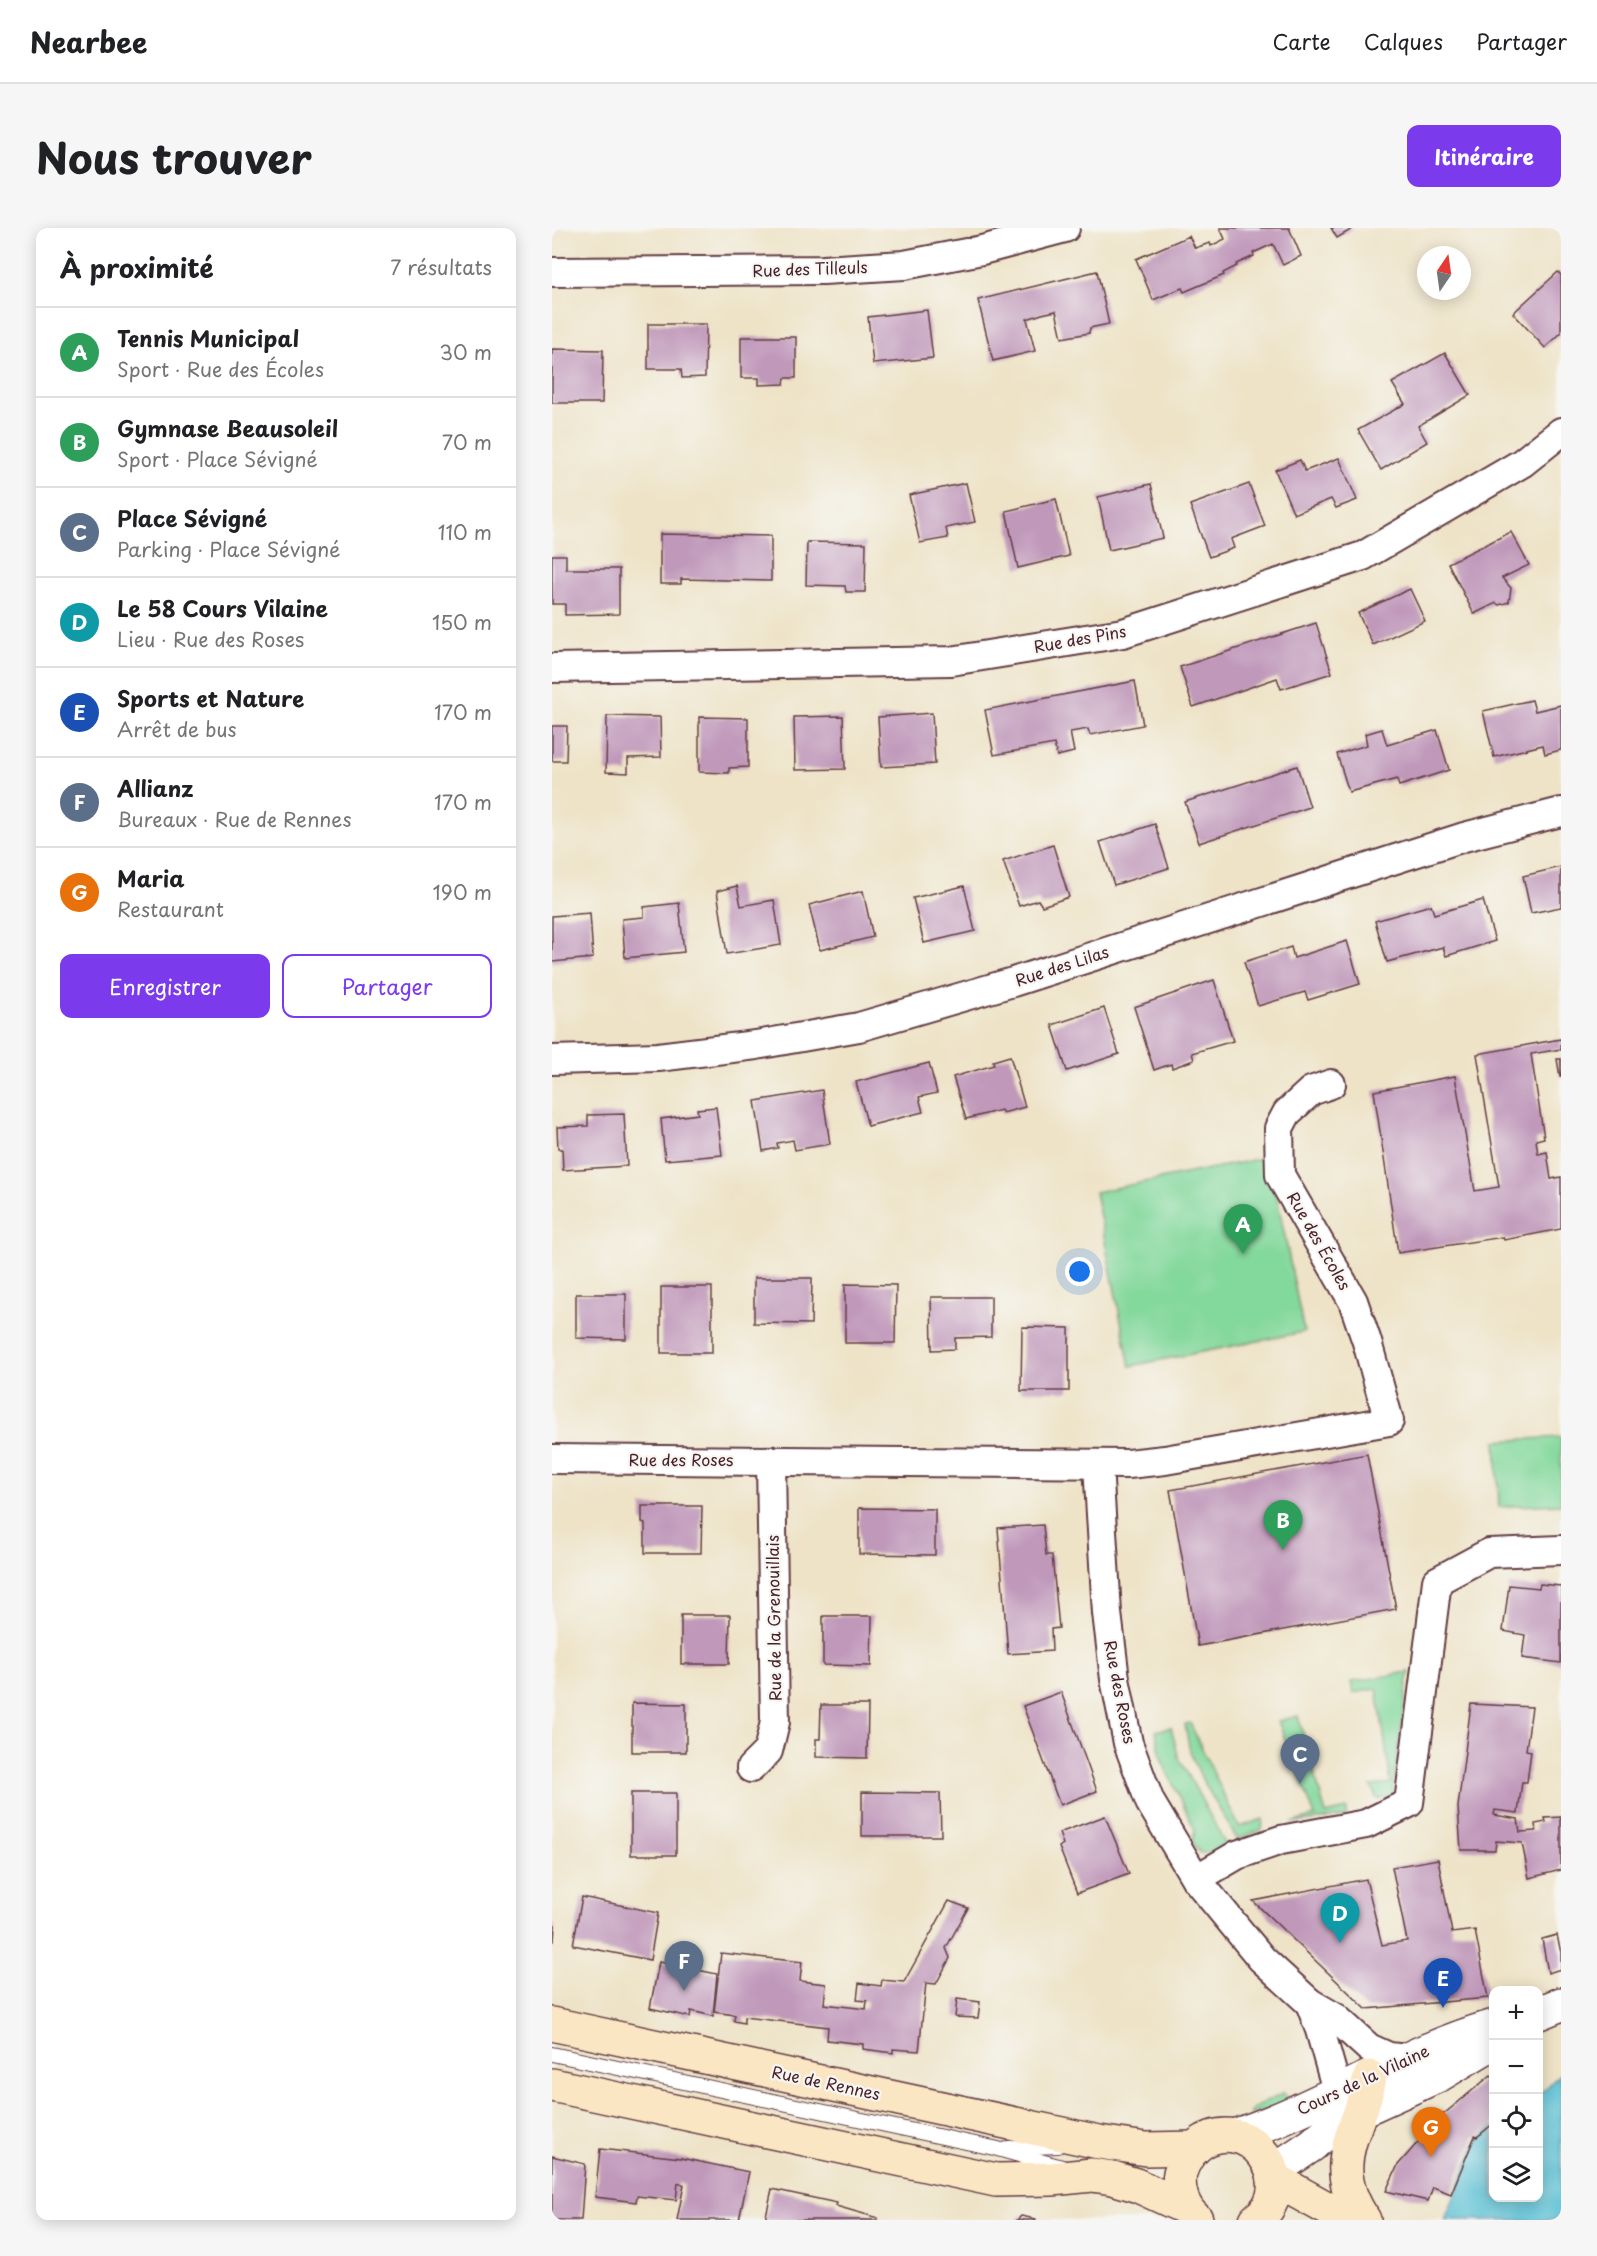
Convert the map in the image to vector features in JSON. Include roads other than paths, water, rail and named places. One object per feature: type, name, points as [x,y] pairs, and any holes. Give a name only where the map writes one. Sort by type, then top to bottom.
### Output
[{"type":"main road","name":"Rue de Rennes","points":[[552,2024],[1099,2142],[1146,2149],[1195,2148]]},
{"type":"main road","points":[[1364,2220],[1357,2209],[1346,2176],[1346,2154],[1352,2131],[1350,2102],[1369,2063]]},
{"type":"main road","name":"Rue de Rennes","points":[[552,2085],[996,2180],[1052,2179],[1092,2175],[1136,2185],[1192,2214]]},
{"type":"main road","points":[[1192,2214],[1180,2190],[1180,2171],[1184,2162],[1195,2148],[1213,2137],[1234,2136],[1251,2143],[1265,2155],[1273,2175],[1272,2195],[1263,2219]]},
{"type":"main road","points":[[1273,2175],[1348,2220]]},
{"type":"street","name":"Rue des Tilleuls","points":[[552,272],[823,270],[904,265],[982,250],[1065,228]]},
{"type":"street","name":"Rue des Pins","points":[[552,668],[951,661],[1123,633],[1364,556],[1522,463],[1561,432]]},
{"type":"street","name":"Rue des Lilas","points":[[552,1060],[658,1057],[756,1045],[859,1027],[1013,982],[1464,837],[1561,812]]},
{"type":"street","name":"Rue des Écoles","points":[[1331,1084],[1311,1091],[1287,1113],[1279,1128],[1280,1175],[1353,1300],[1368,1342],[1389,1421]]},
{"type":"street","name":"Rue des Roses","points":[[552,1459],[1128,1464],[1206,1454],[1389,1421]]},
{"type":"street","name":"Rue de la Grenouillais","points":[[751,1768],[768,1751],[775,1722],[771,1461]]},
{"type":"street","name":"Rue des Roses","points":[[1098,1465],[1107,1613],[1115,1679],[1128,1743],[1150,1802],[1196,1879],[1262,1959],[1310,2003],[1336,2018],[1369,2063]]},
{"type":"street","points":[[1196,1879],[1237,1855],[1281,1840],[1366,1824],[1409,1803],[1437,1581],[1489,1553],[1561,1550]]},
{"type":"street","name":"Rue des Roses","points":[[1310,2003],[1350,2102]]},
{"type":"street","name":"Cours de la Vilaine","points":[[1369,2063],[1406,2059],[1458,2037],[1489,2028]]},
{"type":"street","name":"Cours de la Vilaine","points":[[1234,2136],[1439,2075],[1489,2045]]},
{"type":"street","name":"Cours de la Vilaine","points":[[1273,2175],[1329,2130],[1350,2102]]},
{"type":"lane","name":"Rue de Rennes","points":[[552,2054],[994,2148],[1092,2175]]},
{"type":"lane","name":"Rue de Rennes","points":[[994,2148],[1099,2142]]},
{"type":"water","points":[[1561,2073],[1561,2220],[1445,2220],[1476,2142],[1489,2130],[1489,2202],[1543,2202],[1543,2091]]},
{"type":"place","name":"Tennis Municipal","points":[[1243,1254]]},
{"type":"place","name":"Gymnase Beausoleil","points":[[1283,1550]]},
{"type":"place","name":"Place Sévigné","points":[[1300,1784]]},
{"type":"place","name":"Le 58 Cours Vilaine","points":[[1340,1943]]},
{"type":"place","name":"Allianz","points":[[684,1991]]},
{"type":"place","name":"Sports et Nature","points":[[1443,2008]]},
{"type":"place","name":"Maria","points":[[1431,2157]]}]
